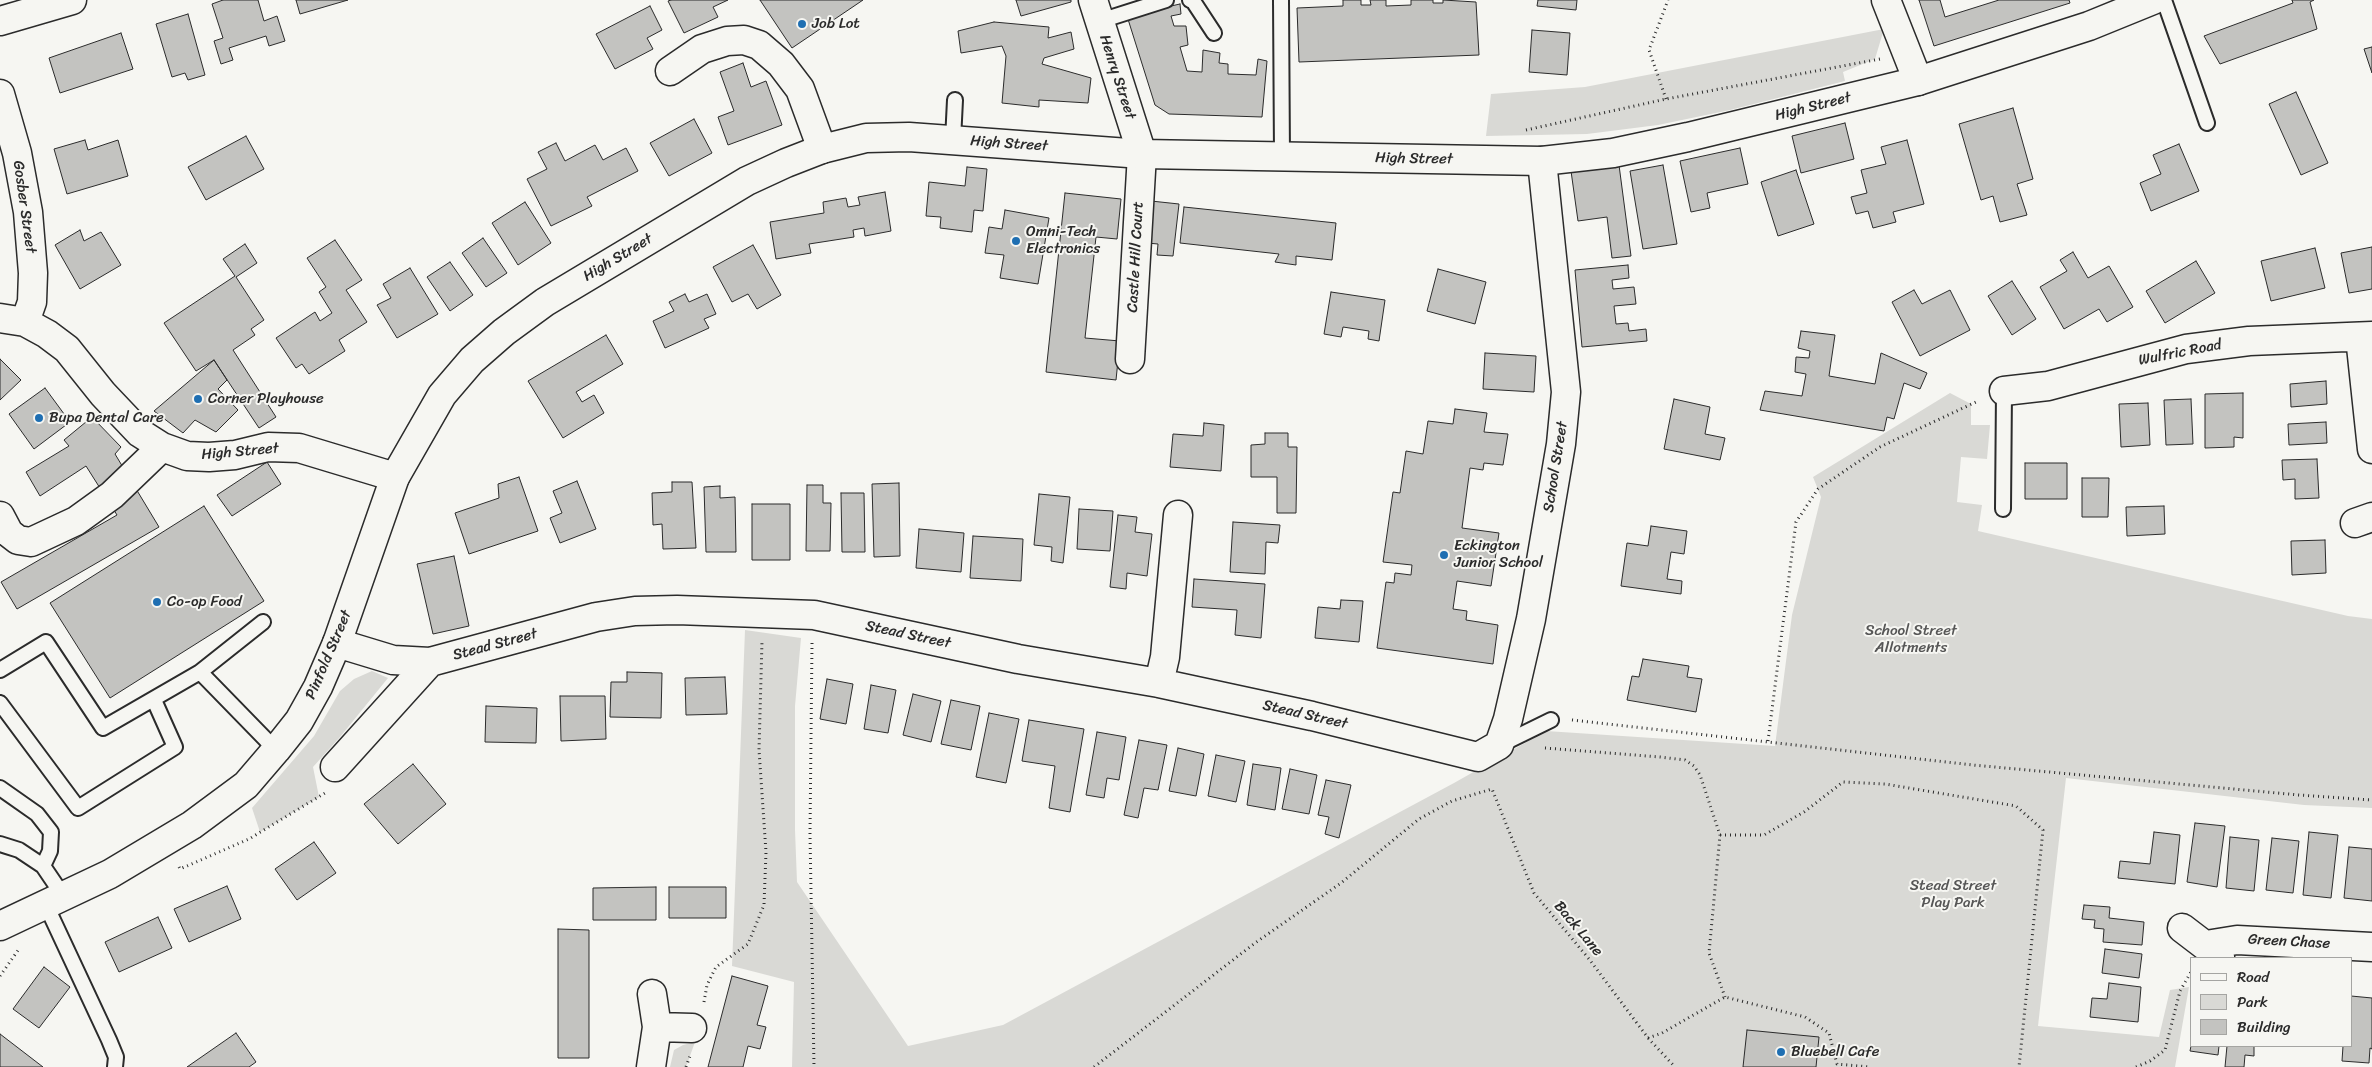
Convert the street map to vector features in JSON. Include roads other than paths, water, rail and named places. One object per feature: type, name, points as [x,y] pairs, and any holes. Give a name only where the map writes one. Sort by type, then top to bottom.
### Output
[{"type":"street","points":[[0,21],[72,0]]},
{"type":"street","points":[[1886,0],[1918,82]]},
{"type":"street","name":"High Street","points":[[12,320],[47,334],[67,349],[103,394],[140,433],[162,447],[188,456],[209,457],[235,455],[268,447],[299,448],[395,477],[442,395],[472,360],[504,332],[545,302],[747,181],[822,149],[866,138],[909,137],[1142,154],[1542,161],[1613,153],[1688,138],[1918,82],[2089,26],[2153,0]]},
{"type":"street","name":"Henry Street","points":[[1096,11],[1142,154]]},
{"type":"street","points":[[670,71],[702,49],[727,42],[744,40],[759,45],[781,64],[800,89],[822,149]]},
{"type":"street","name":"Gosber Street","points":[[0,94],[16,153],[28,212],[33,273],[32,302],[12,320]]},
{"type":"street","name":"Castle Hill Court","points":[[1130,359],[1142,154]]},
{"type":"street","name":"School Street","points":[[1489,751],[1508,719],[1530,618],[1562,444],[1566,392],[1542,161]]},
{"type":"street","name":"Wulfric Road","points":[[2004,390],[2048,386],[2186,349],[2249,341],[2366,337],[2372,448]]},
{"type":"street","points":[[0,516],[10,533],[18,540],[31,542],[76,521],[112,495],[162,447]]},
{"type":"street","name":"Pinfold Street","points":[[0,926],[110,874],[192,826],[246,785],[299,721],[313,696],[337,643],[395,477]]},
{"type":"street","points":[[1159,683],[1165,657],[1178,516]]},
{"type":"street","name":"Stead Street","points":[[337,643],[393,660],[430,662],[596,617],[636,611],[814,615],[1018,659],[1159,683],[1489,751]]},
{"type":"street","points":[[335,767],[430,662]]},
{"type":"street","name":"Green Chase","points":[[2182,928],[2214,951],[2237,940],[2372,947]]},
{"type":"street","points":[[651,1067],[657,1027],[652,994]]},
{"type":"street","points":[[657,1027],[692,1028]]},
{"type":"lane","points":[[1096,11],[1166,0]]},
{"type":"lane","points":[[1190,0],[1193,1],[1214,33]]},
{"type":"lane","points":[[1281,0],[1282,156]]},
{"type":"lane","points":[[2164,0],[2207,123]]},
{"type":"lane","points":[[953,140],[955,100]]},
{"type":"lane","points":[[2003,509],[2004,390]]},
{"type":"lane","points":[[0,670],[46,642],[103,728],[200,672],[263,622]]},
{"type":"lane","points":[[200,672],[276,750]]},
{"type":"lane","points":[[0,703],[78,808],[175,747],[154,700]]},
{"type":"lane","points":[[1489,751],[1551,720]]},
{"type":"lane","points":[[0,788],[37,814],[51,832],[50,851],[42,866]]},
{"type":"lane","points":[[0,844],[19,850],[42,866],[116,1057],[115,1067]]},
{"type":"place","name":"Job Lot","points":[[802,24]]},
{"type":"place","name":"Omni-Tech Electronics","points":[[1016,241]]},
{"type":"place","name":"Corner Playhouse","points":[[198,399]]},
{"type":"place","name":"Bupa Dental Care","points":[[39,418]]},
{"type":"place","name":"Eckington Junior School","points":[[1444,555]]},
{"type":"place","name":"Co-op Food","points":[[157,602]]},
{"type":"place","name":"Bluebell Cafe","points":[[1781,1052]]},
{"type":"park label","name":"School Street Allotments","points":[[1911,640]]},
{"type":"park label","name":"Stead Street Play Park","points":[[1953,894]]}]
